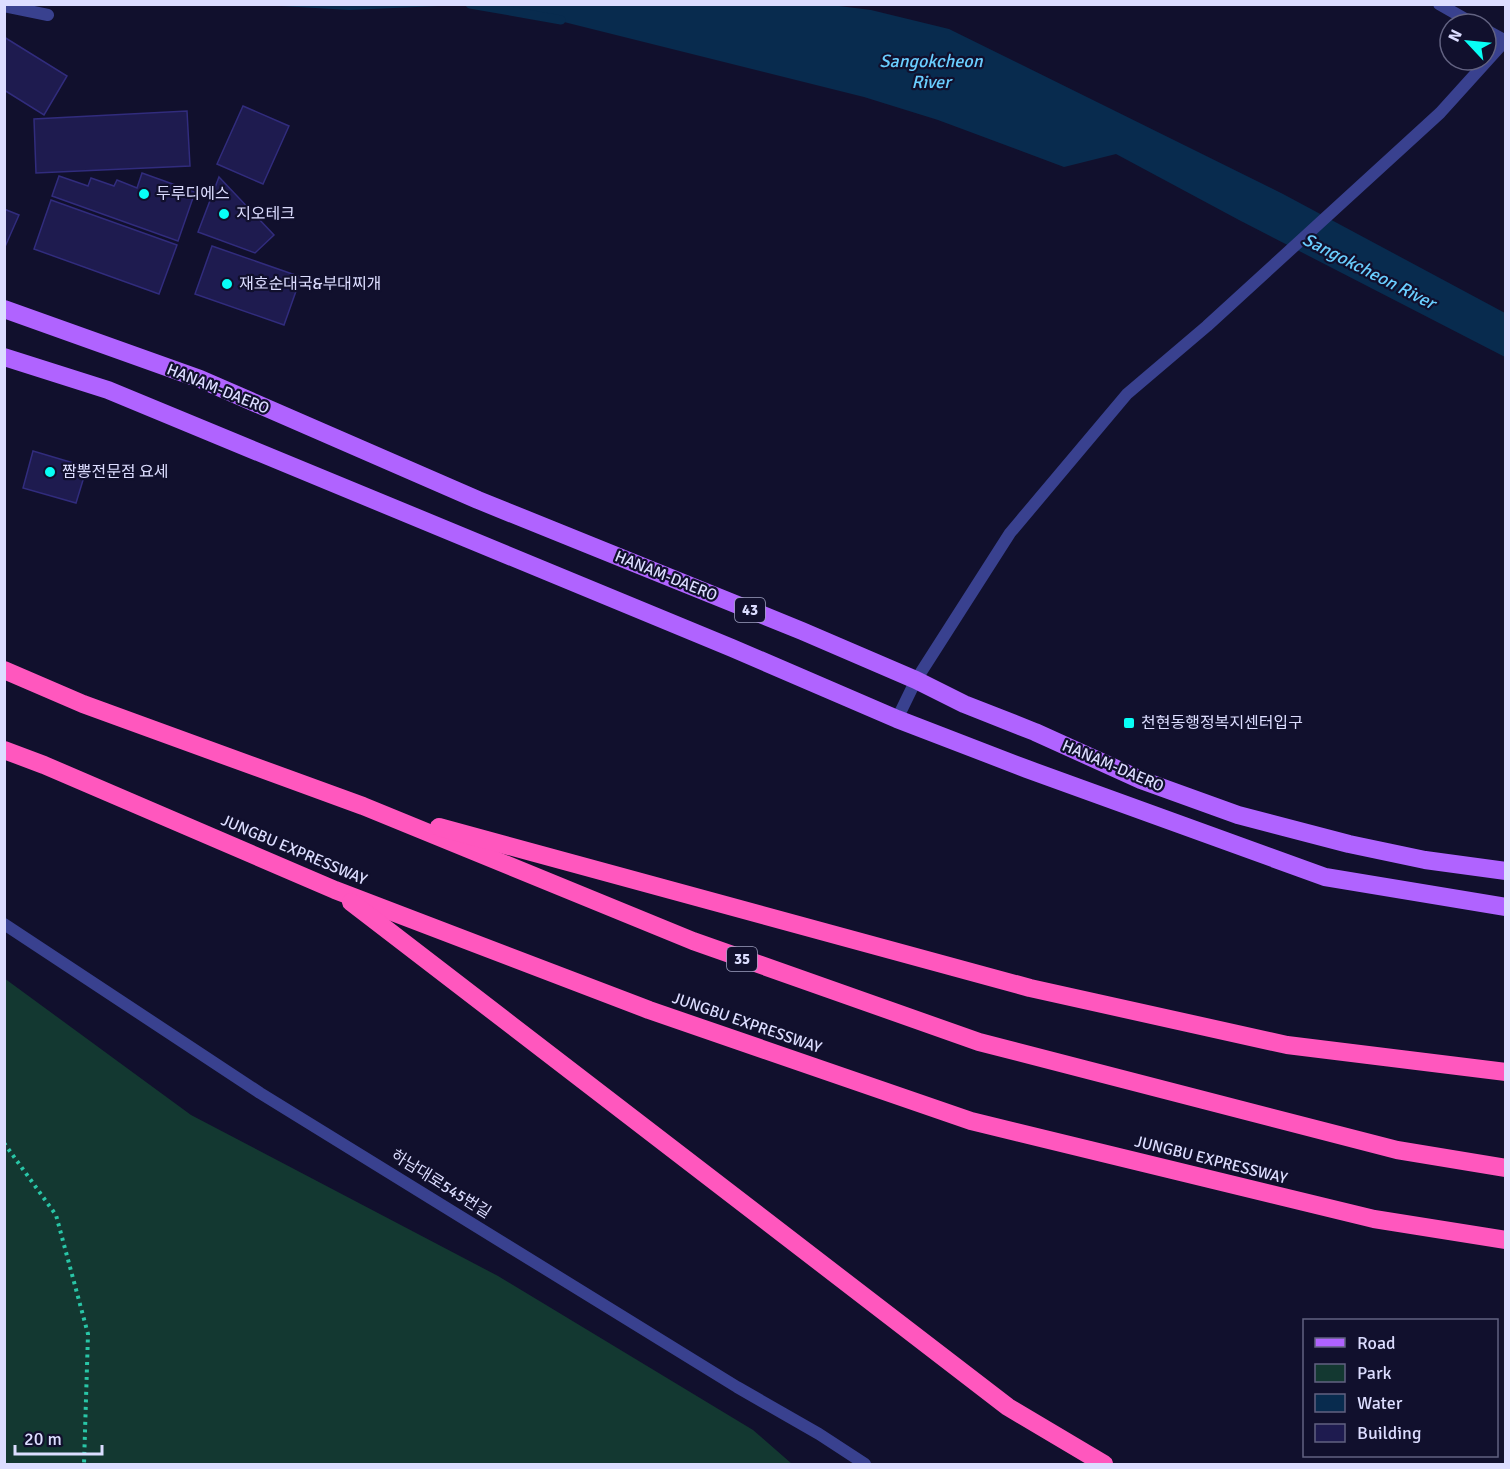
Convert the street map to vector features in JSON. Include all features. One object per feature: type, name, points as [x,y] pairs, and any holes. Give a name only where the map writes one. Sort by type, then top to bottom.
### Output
[{"type":"highway","name":"35","points":[[4,669],[83,704],[363,806],[693,941],[979,1042],[1397,1150],[1506,1168]]},
{"type":"highway","name":"JUNGBU EXPRESSWAY","points":[[4,750],[45,765],[335,890],[649,1010],[970,1121],[1374,1219],[1506,1240]]},
{"type":"highway","points":[[363,806],[1042,990],[1287,1045],[1506,1072]]},
{"type":"highway","points":[[335,890],[1008,1407],[1104,1464]]},
{"type":"main road","name":"HANAM-DAERO","points":[[4,309],[200,379],[478,500],[802,631],[1141,780],[1238,815],[1349,844],[1425,860],[1506,872]]},
{"type":"main road","name":"HANAM-DAERO","points":[[4,357],[108,390],[897,719],[1325,877],[1506,907]]},
{"type":"street","points":[[1439,4],[1453,12]]},
{"type":"street","points":[[4,6],[48,15]]},
{"type":"street","points":[[897,719],[916,680],[1010,533],[1127,394],[1207,326],[1440,113],[1505,40]]},
{"type":"street","name":"하남대로545번길","points":[[4,924],[260,1093],[865,1464]]},
{"type":"path","points":[[4,1143],[56,1215],[88,1334],[84,1464]]},
{"type":"green space","points":[[4,978],[191,1115],[498,1276],[753,1430],[792,1464],[5,1464]]},
{"type":"water","name":"Sangokcheon River","points":[[823,4],[871,10],[949,29],[1283,194],[1505,313],[1505,357],[1116,154],[1064,167],[938,120],[864,97],[496,5]]},
{"type":"water","points":[[264,5],[462,5],[349,10]]},
{"type":"building","points":[[4,37],[67,76],[44,115],[4,90]]},
{"type":"building","points":[[243,106],[289,126],[263,184],[217,164]]},
{"type":"building","points":[[187,111],[190,166],[36,173],[34,119]]},
{"type":"building","points":[[142,173],[195,192],[178,241],[52,196],[59,176],[88,186],[91,178],[114,186],[117,180],[137,188]]},
{"type":"building","points":[[219,177],[274,235],[255,253],[198,232]]},
{"type":"building","points":[[51,200],[177,245],[159,294],[34,249]]},
{"type":"building","points":[[4,209],[19,215],[4,249]]},
{"type":"building","points":[[212,246],[301,277],[284,325],[195,294]]},
{"type":"building","points":[[33,451],[87,467],[76,503],[23,488]]},
{"type":"waterway","name":"Sangokcheon River","points":[[470,4],[561,20]]},
{"type":"place","name":"두루디에스","points":[[144,194]]},
{"type":"place","name":"지오테크","points":[[224,214]]},
{"type":"place","name":"재호순대국&부대찌개","points":[[227,284]]},
{"type":"place","name":"짬뽕전문점 요세","points":[[50,472]]},
{"type":"place","name":"천현동행정복지센터입구","points":[[1129,723]]}]
